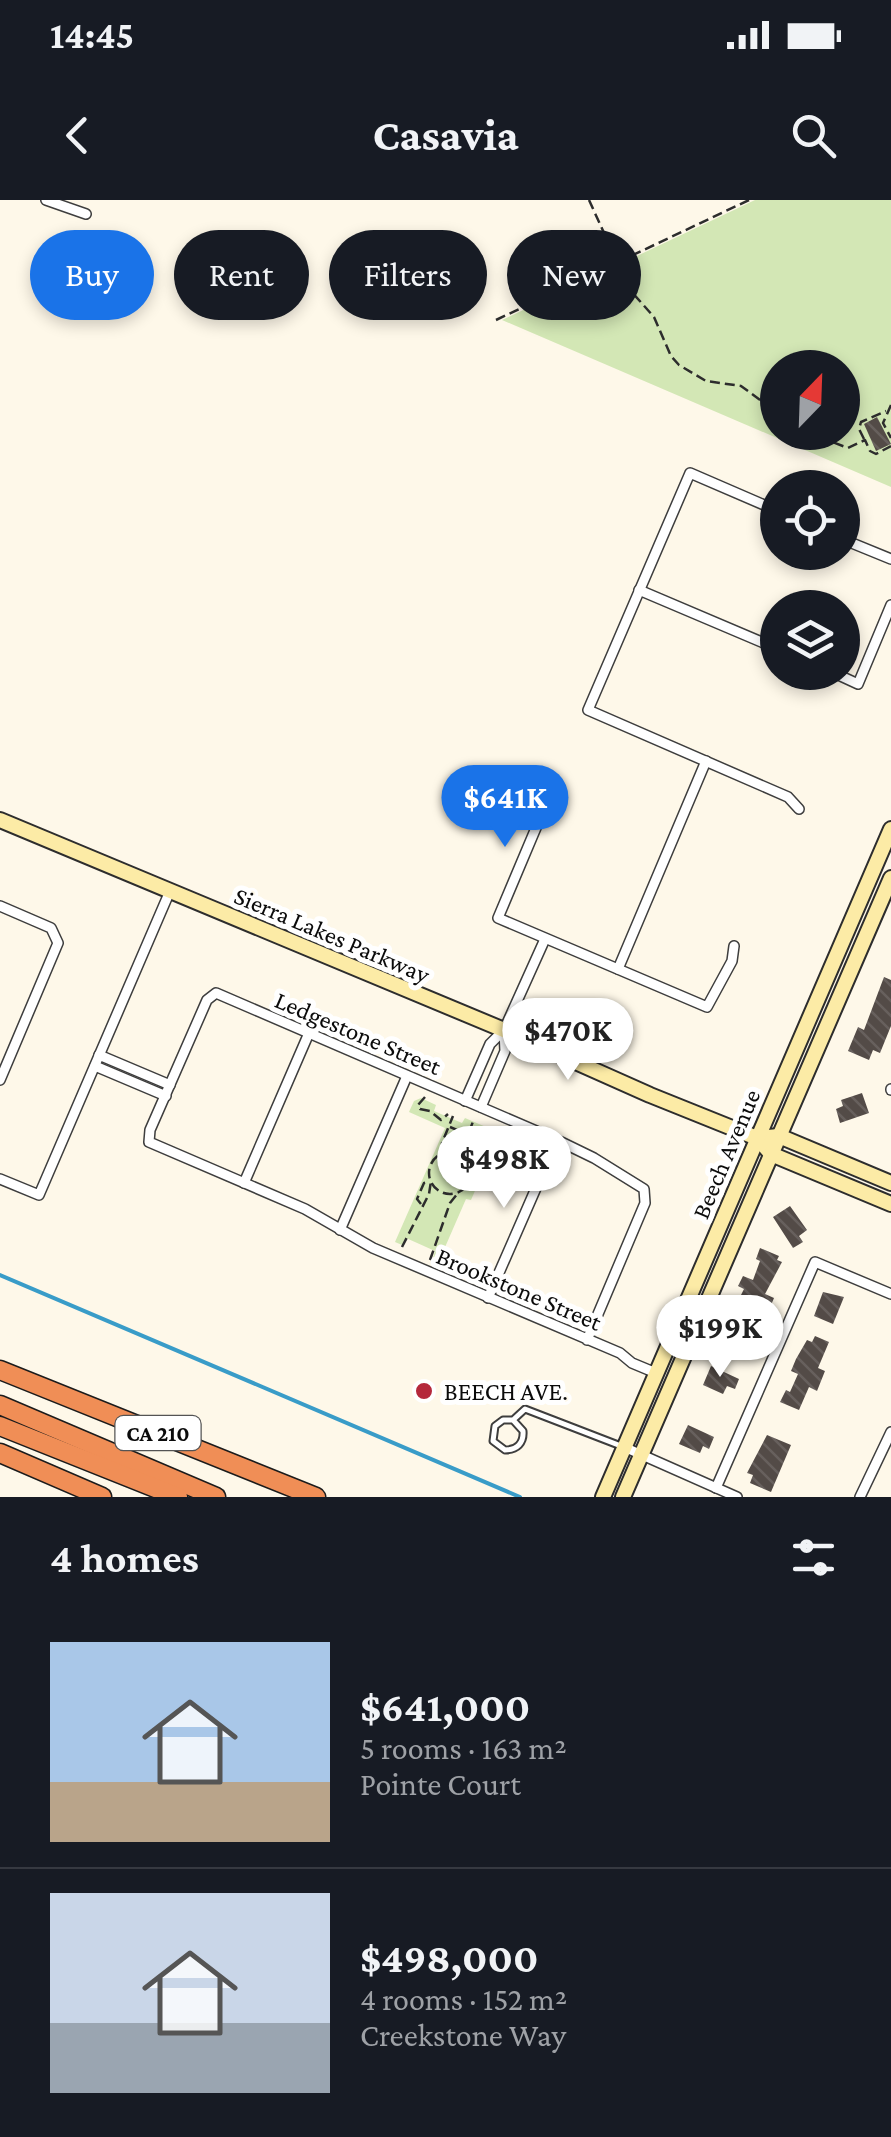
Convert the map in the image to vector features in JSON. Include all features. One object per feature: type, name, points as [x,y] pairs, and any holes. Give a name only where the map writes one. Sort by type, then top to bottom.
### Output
[{"type":"highway","name":"CA 210","points":[[0,1370],[316,1497]]},
{"type":"highway","points":[[0,1405],[216,1497]]},
{"type":"highway","points":[[0,1426],[178,1497]]},
{"type":"highway","points":[[0,1453],[102,1497]]},
{"type":"main road","name":"Sierra Lakes Parkway","points":[[0,820],[504,1030],[650,1096],[757,1138],[780,1136],[891,1183]]},
{"type":"main road","name":"Beech Avenue","points":[[603,1497],[891,829]]},
{"type":"main road","name":"Beech Avenue","points":[[624,1497],[891,878]]},
{"type":"main road","name":"Sierra Lakes Parkway","points":[[757,1138],[771,1154],[891,1204]]},
{"type":"street","points":[[46,200],[86,214]]},
{"type":"street","points":[[760,503],[690,474],[588,710],[788,796],[799,808]]},
{"type":"street","points":[[860,546],[891,559]]},
{"type":"street","points":[[639,590],[760,641]]},
{"type":"street","points":[[860,680],[891,605]]},
{"type":"street","points":[[618,969],[706,761]]},
{"type":"street","points":[[549,798],[498,918],[707,1008],[732,961],[734,946]]},
{"type":"street","points":[[0,1179],[39,1194],[170,892]]},
{"type":"street","points":[[0,906],[51,928],[58,943],[0,1080]]},
{"type":"street","points":[[465,1101],[490,1044],[504,1030],[544,938]]},
{"type":"street","name":"Ledgestone Street","points":[[168,1091],[207,1000],[216,994],[594,1158],[644,1189],[645,1202],[587,1340]]},
{"type":"street","points":[[480,1108],[505,1051],[504,1030]]},
{"type":"street","points":[[244,1183],[309,1034]]},
{"type":"street","points":[[100,1055],[168,1091]]},
{"type":"street","points":[[95,1066],[168,1091]]},
{"type":"street","points":[[340,1230],[407,1076]]},
{"type":"street","name":"Brookstone Street","points":[[168,1091],[150,1130],[149,1142],[305,1209],[373,1248],[620,1353],[656,1373]]},
{"type":"street","points":[[488,1298],[556,1140]]},
{"type":"street","points":[[716,1488],[816,1262],[891,1294]]},
{"type":"street","points":[[860,1497],[890,1431]]},
{"type":"street","points":[[624,1447],[738,1497]]},
{"type":"lane","points":[[513,1420],[521,1426],[522,1441],[505,1450],[494,1441],[493,1431],[503,1420],[513,1420],[525,1409],[607,1444],[624,1447]]},
{"type":"path","points":[[589,200],[602,230]]},
{"type":"path","points":[[641,251],[750,200]]},
{"type":"path","points":[[641,303],[654,318],[678,366],[706,380],[741,386],[760,400]]},
{"type":"path","points":[[496,320],[507,315]]},
{"type":"path","points":[[888,436],[883,423],[891,405]]},
{"type":"path","points":[[886,411],[861,422],[860,429],[870,452],[876,454],[891,446]]},
{"type":"path","points":[[860,442],[864,440]]},
{"type":"path","points":[[412,1105],[425,1098]]},
{"type":"path","points":[[418,1104],[438,1120],[450,1115],[442,1142],[446,1152]]},
{"type":"path","points":[[474,1119],[470,1134],[486,1142]]},
{"type":"path","points":[[448,1126],[462,1132]]},
{"type":"path","points":[[468,1162],[479,1157],[492,1126]]},
{"type":"path","points":[[402,1248],[428,1194],[432,1162],[446,1152],[455,1152],[468,1162],[469,1182],[450,1203],[430,1260]]},
{"type":"path","points":[[430,1181],[439,1191],[458,1192]]},
{"type":"path","points":[[421,1204],[417,1197],[430,1181]]},
{"type":"path","points":[[428,1194],[439,1191]]},
{"type":"path","points":[[445,1193],[450,1203]]},
{"type":"green space","points":[[755,200],[891,200],[891,487],[860,474],[860,470],[805,450],[860,450],[860,350],[760,350],[760,431],[502,320],[641,320],[641,254]]},
{"type":"green space","points":[[421,1098],[436,1105],[434,1111],[462,1123],[465,1118],[500,1133],[439,1261],[433,1258],[435,1251],[406,1238],[402,1245],[395,1242],[445,1128],[409,1112],[414,1101]]},
{"type":"building","points":[[877,417],[891,444],[876,451],[864,424]]},
{"type":"building","points":[[884,977],[891,980],[891,1026],[880,1053],[873,1050],[869,1060],[848,1051],[858,1027],[864,1030]]},
{"type":"building","points":[[862,1093],[869,1113],[840,1123],[836,1109],[843,1106],[841,1100]]},
{"type":"building","points":[[790,1206],[807,1230],[799,1236],[803,1242],[793,1248],[773,1217]]},
{"type":"building","points":[[760,1248],[779,1256],[777,1260],[782,1262],[765,1294],[774,1298],[769,1310],[765,1308],[752,1338],[734,1330],[747,1300],[740,1297],[744,1289],[738,1286],[743,1276],[753,1280]]},
{"type":"building","points":[[823,1292],[844,1297],[833,1324],[814,1316]]},
{"type":"building","points":[[815,1336],[829,1342],[818,1368],[825,1371],[817,1391],[809,1387],[799,1410],[780,1402],[786,1390],[790,1392],[798,1374],[791,1371],[796,1359],[807,1340],[812,1342]]},
{"type":"building","points":[[711,1366],[739,1379],[735,1389],[727,1386],[723,1394],[703,1385]]},
{"type":"building","points":[[688,1425],[714,1437],[709,1449],[703,1446],[700,1453],[679,1444]]},
{"type":"building","points":[[767,1435],[791,1445],[771,1492],[750,1483],[753,1475],[747,1473]]},
{"type":"waterway","points":[[0,1275],[520,1497]]},
{"type":"place","name":"BEECH AVE.","points":[[424,1391]]}]
